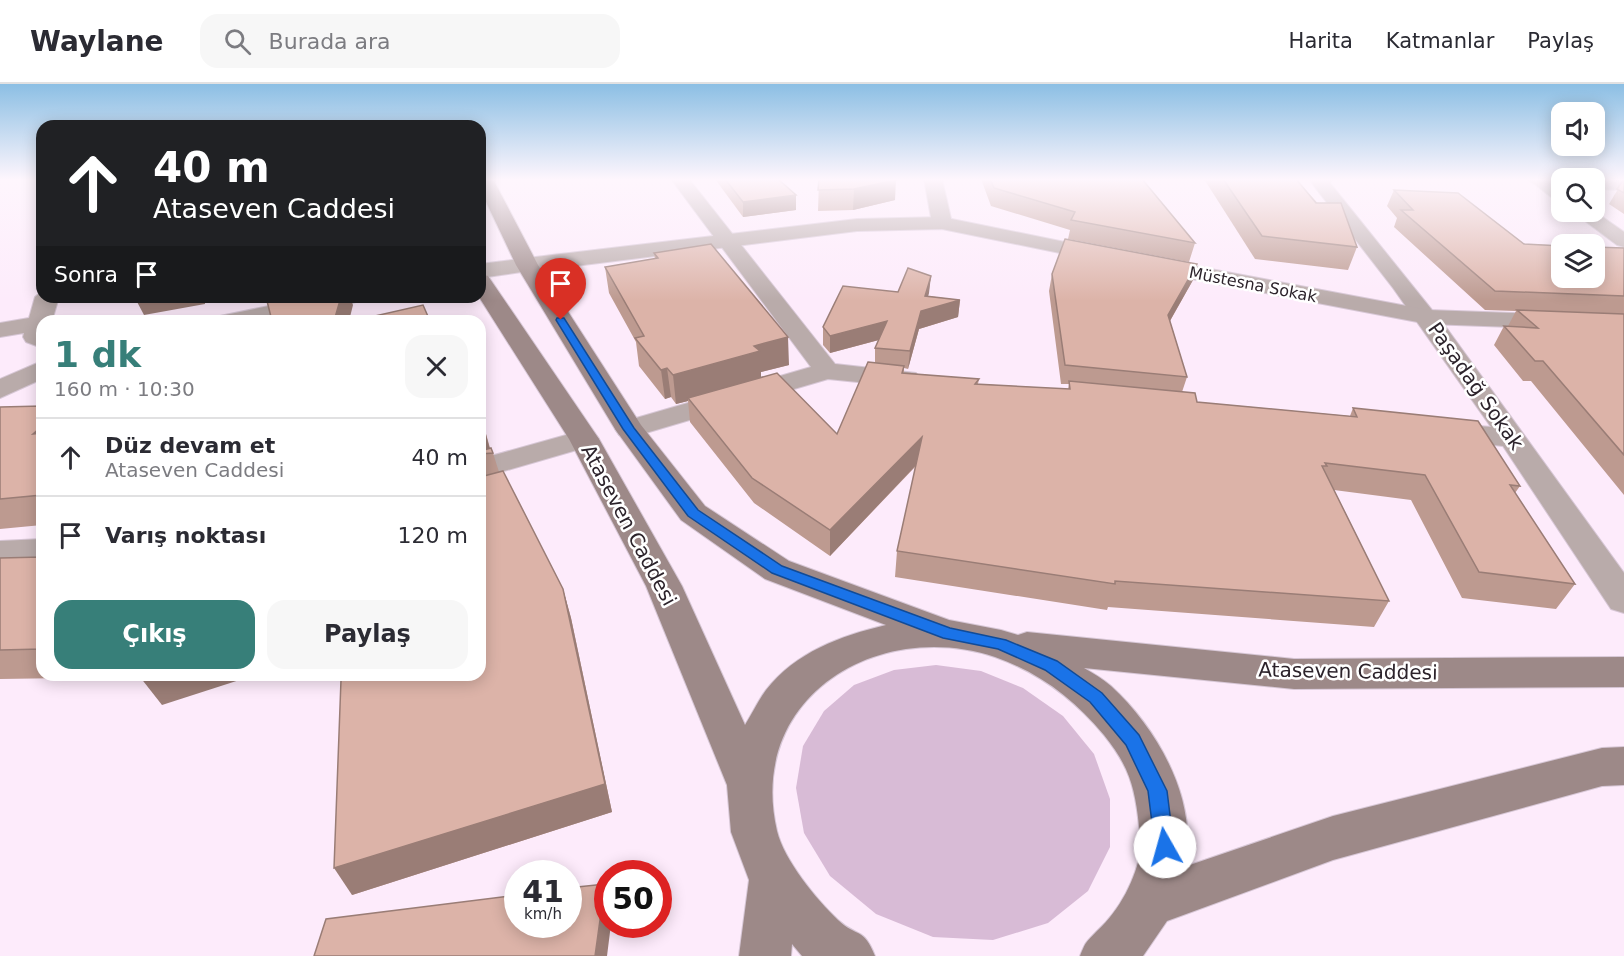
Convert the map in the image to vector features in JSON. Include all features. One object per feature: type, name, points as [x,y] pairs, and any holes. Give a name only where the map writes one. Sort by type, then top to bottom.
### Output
[{"type":"main road","points":[[504,220],[527,265],[629,429],[693,513],[777,570],[948,634],[1001,644],[1051,665],[1096,697],[1133,740],[1158,791],[1165,847],[1150,903],[1112,954]]},
{"type":"main road","name":"Ataseven Caddesi","points":[[486,290],[584,439],[664,586],[749,785]]},
{"type":"main road","points":[[849,956],[820,939],[773,880],[754,832],[749,785],[758,741],[781,701],[813,669],[854,647],[899,636],[948,634]]},
{"type":"main road","name":"Ataseven Caddesi","points":[[1001,644],[1294,674],[1624,672]]},
{"type":"main road","points":[[1150,903],[1333,838],[1602,767],[1624,766]]},
{"type":"main road","points":[[765,956],[773,880]]},
{"type":"street","points":[[711,220],[828,371]]},
{"type":"street","points":[[941,220],[942,224]]},
{"type":"street","name":"Paşadağ Sokak","points":[[1350,220],[1368,239],[1428,317],[1624,600]]},
{"type":"street","points":[[1597,222],[1624,241]]},
{"type":"street","name":"Müstesna Sokak","points":[[486,270],[856,225],[942,224],[1428,317],[1624,324]]},
{"type":"street","points":[[259,315],[318,303]]},
{"type":"street","points":[[0,330],[36,331]]},
{"type":"street","points":[[629,429],[828,371],[934,382]]},
{"type":"street","points":[[0,390],[35,372]]},
{"type":"street","points":[[1418,429],[1512,438]]},
{"type":"street","points":[[486,467],[584,439]]},
{"type":"street","points":[[0,553],[36,551]]},
{"type":"shaded area","points":[[936,665],[981,671],[1023,688],[1063,716],[1094,754],[1110,799],[1110,847],[1088,891],[1048,923],[993,940],[933,937],[876,914],[830,876],[804,833],[796,788],[803,746],[824,711],[854,685],[894,670]]},
{"type":"building","points":[[1071,220],[1176,220],[1195,243]]},
{"type":"building","points":[[1251,220],[1347,220],[1357,247],[1262,236]]},
{"type":"building","points":[[1412,220],[1493,220],[1524,244],[1551,245],[1551,288],[1605,288],[1605,247],[1624,248],[1624,296],[1495,291]]},
{"type":"building","points":[[1065,239],[1197,264],[1168,315],[1187,377],[1065,365],[1052,274]]},
{"type":"building","points":[[711,244],[788,337],[754,346],[760,351],[673,375],[667,368],[661,370],[635,338],[644,336],[605,267],[658,258],[654,253]]},
{"type":"building","points":[[908,268],[931,276],[925,296],[960,300],[921,311],[910,351],[875,348],[887,321],[830,336],[823,327],[843,286],[898,292]]},
{"type":"building","points":[[268,303],[339,303],[336,315],[270,315]]},
{"type":"building","points":[[423,305],[427,315],[379,315]]},
{"type":"building","points":[[1517,310],[1624,314],[1624,455],[1543,361],[1535,361],[1504,326],[1538,328]]},
{"type":"building","points":[[868,362],[904,366],[902,373],[979,379],[975,384],[1070,389],[1069,381],[1195,393],[1197,402],[1357,417],[1353,408],[1478,421],[1520,486],[1510,485],[1575,584],[1479,572],[1425,475],[1325,463],[1327,466],[1322,466],[1389,601],[1115,581],[1115,584],[897,551],[922,437],[830,530],[752,478],[688,398],[777,373],[837,434]]},
{"type":"building","points":[[36,406],[36,431],[33,434],[36,434],[36,496],[0,499],[0,407]]},
{"type":"building","points":[[491,448],[493,453],[486,454],[486,449]]},
{"type":"building","points":[[503,471],[563,589],[605,784],[334,868],[341,681],[486,681],[486,475]]},
{"type":"building","points":[[36,557],[36,649],[0,650],[0,558]]},
{"type":"building","points":[[594,885],[594,938],[598,938],[595,956],[314,956],[326,919],[504,897],[504,938],[582,938],[582,886]]},
{"type":"route","points":[[561,320],[629,429],[693,513],[777,570],[948,634],[1001,644],[1051,665],[1096,697],[1133,740],[1158,791],[1165,847]]}]
